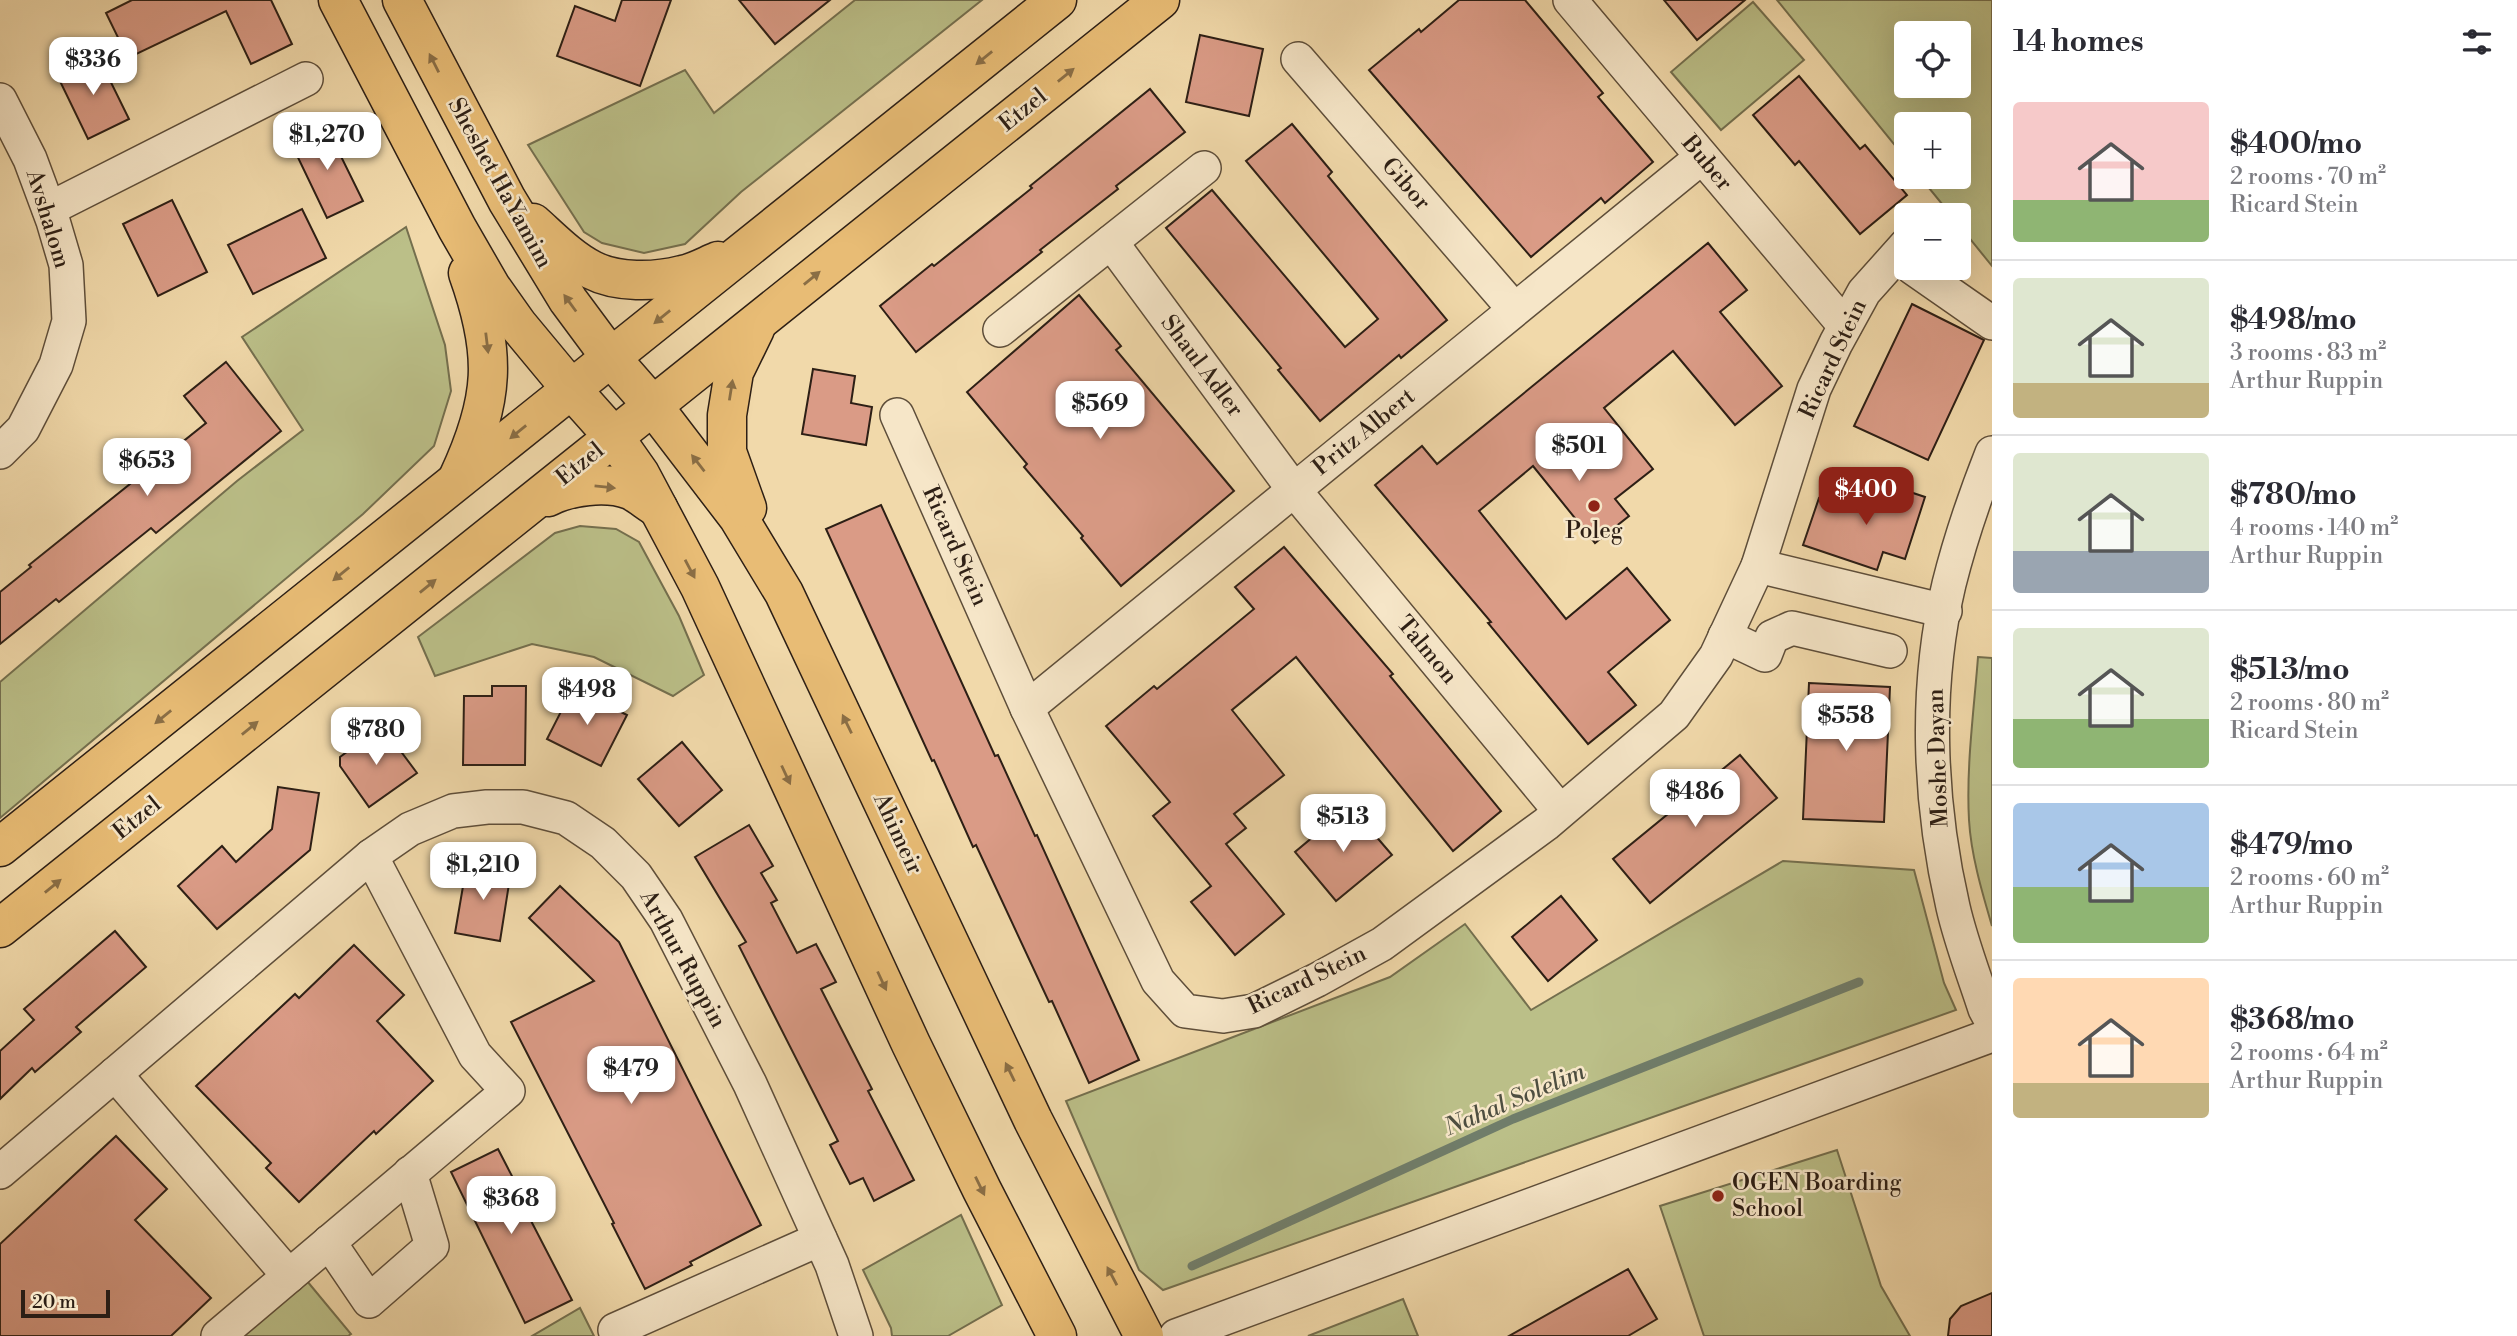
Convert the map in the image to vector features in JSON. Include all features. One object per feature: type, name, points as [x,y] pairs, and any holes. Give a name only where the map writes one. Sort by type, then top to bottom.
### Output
[{"type":"main road","points":[[338,0],[457,228],[491,287],[572,390],[614,437],[640,474],[700,587],[911,1044],[982,1191],[1057,1336]]},
{"type":"main road","name":"Sheshet HaYamim","points":[[402,0],[507,200],[568,300],[611,358]]},
{"type":"main road","points":[[0,847],[1057,0]]},
{"type":"main road","name":"Etzel","points":[[0,928],[1160,0]]},
{"type":"main road","points":[[436,186],[481,312],[488,345],[484,406],[475,443],[456,482]]},
{"type":"main road","points":[[507,200],[564,251],[593,271],[615,278],[652,280],[684,275],[746,250]]},
{"type":"main road","points":[[759,321],[734,372],[727,415],[727,452],[738,488],[783,593]]},
{"type":"main road","name":"Ahimeir","points":[[611,358],[653,406],[738,517],[783,593],[1033,1119],[1144,1336]]},
{"type":"main road","points":[[518,514],[561,490],[595,486],[629,490],[658,508]]},
{"type":"street","name":"Buber","points":[[1570,0],[1845,327]]},
{"type":"street","name":"Gibor","points":[[1298,58],[1514,309]]},
{"type":"street","points":[[49,209],[306,79]]},
{"type":"street","name":"Avshalom","points":[[0,100],[30,159],[49,209],[65,265],[69,321],[56,365],[23,429],[0,452]]},
{"type":"street","name":"Pritz Albert","points":[[1027,708],[1702,157]]},
{"type":"street","points":[[1000,330],[1204,168]]},
{"type":"street","name":"Shaul Adler","points":[[1111,242],[1294,489]]},
{"type":"street","name":"Ricard Stein","points":[[897,415],[1027,708],[1158,981],[1185,1011],[1223,1016],[1254,1011],[1382,944],[1546,824],[1674,715],[1716,656],[1758,566],[1814,389],[1864,292],[1894,267]]},
{"type":"street","points":[[1934,280],[1992,323]]},
{"type":"street","name":"Moshe Dayan","points":[[1992,453],[1974,499],[1949,586],[1935,673],[1932,729],[1942,847],[1953,908],[1985,1009],[1992,1022]]},
{"type":"street","name":"Talmon","points":[[1294,489],[1560,811]]},
{"type":"street","points":[[1758,566],[1945,611]]},
{"type":"street","points":[[1725,636],[1765,655],[1772,637],[1792,628],[1889,651]]},
{"type":"street","name":"Arthur Ruppin","points":[[0,1172],[371,856],[410,829],[453,811],[523,807],[566,818],[603,843],[636,876],[666,919],[750,1084],[820,1239],[856,1336]]},
{"type":"street","points":[[218,1336],[508,1091],[475,1055],[371,856]]},
{"type":"street","points":[[1176,1336],[1992,1035]]},
{"type":"street","points":[[116,1074],[289,1276]]},
{"type":"street","points":[[329,1242],[369,1301],[432,1246],[410,1173]]},
{"type":"street","points":[[615,1330],[820,1239]]},
{"type":"green space","points":[[855,0],[982,0],[741,192],[685,244],[644,253],[602,243],[584,232],[528,145],[685,70],[714,113]]},
{"type":"green space","points":[[1777,0],[1992,0],[1992,266],[1971,240],[1971,203],[1941,203],[1930,189],[1971,189],[1971,112],[1894,112],[1894,144]]},
{"type":"green space","points":[[1753,2],[1804,60],[1721,130],[1671,72]]},
{"type":"green space","points":[[406,227],[445,345],[451,391],[434,446],[363,514],[0,818],[0,682],[237,481],[303,430],[242,337]]},
{"type":"green space","points":[[580,526],[616,529],[639,542],[679,616],[704,675],[673,696],[594,657],[532,644],[435,676],[418,637],[555,533]]},
{"type":"green space","points":[[1978,657],[1992,658],[1992,926],[1975,860],[1969,820],[1969,759]]},
{"type":"green space","points":[[1783,861],[1914,870],[1944,983],[1956,1010],[1163,1290],[1139,1270],[1066,1101],[1390,977],[1465,924],[1531,1010]]},
{"type":"green space","points":[[1837,1150],[1881,1286],[1910,1336],[1704,1336],[1660,1206]]},
{"type":"green space","points":[[961,1215],[1002,1305],[948,1336],[892,1336],[891,1328],[863,1270]]},
{"type":"green space","points":[[307,1281],[351,1334],[240,1336]]},
{"type":"green space","points":[[1403,1299],[1418,1336],[1308,1336]]},
{"type":"green space","points":[[580,1308],[594,1336],[532,1336]]},
{"type":"building","points":[[132,0],[271,0],[292,44],[251,64],[226,11],[128,58],[106,13]]},
{"type":"building","points":[[622,0],[671,0],[640,86],[557,56],[575,6],[615,21]]},
{"type":"building","points":[[739,0],[830,0],[775,44]]},
{"type":"building","points":[[1459,0],[1525,0],[1603,93],[1598,97],[1653,162],[1605,203],[1601,198],[1531,257],[1369,70]]},
{"type":"building","points":[[1664,0],[1745,0],[1697,40]]},
{"type":"building","points":[[1200,35],[1263,49],[1249,116],[1186,102]]},
{"type":"building","points":[[98,56],[129,119],[88,139],[57,75]]},
{"type":"building","points":[[1799,76],[1860,149],[1865,145],[1894,180],[1894,189],[1902,189],[1907,195],[1894,203],[1860,234],[1799,161],[1795,165],[1753,115]]},
{"type":"building","points":[[1150,89],[1185,132],[1116,186],[1118,189],[1040,250],[1042,252],[916,352],[880,306],[1032,188],[1030,186]]},
{"type":"building","points":[[1292,124],[1332,172],[1328,176],[1447,320],[1401,358],[1399,355],[1320,421],[1278,370],[1281,368],[1166,228],[1212,190],[1345,347],[1378,319],[1246,161]]},
{"type":"building","points":[[326,126],[363,201],[327,218],[291,143]]},
{"type":"building","points":[[172,200],[207,272],[158,296],[123,224]]},
{"type":"building","points":[[302,209],[326,258],[253,294],[228,245]]},
{"type":"building","points":[[1708,243],[1747,290],[1720,312],[1782,386],[1735,425],[1673,351],[1604,408],[1653,469],[1615,499],[1629,516],[1595,543],[1533,466],[1479,511],[1566,619],[1627,568],[1670,620],[1608,672],[1636,705],[1588,744],[1488,623],[1491,622],[1375,485],[1422,446],[1437,464]]},
{"type":"building","points":[[1079,295],[1121,346],[1116,350],[1234,491],[1121,586],[1081,538],[1083,536],[1024,467],[1027,464],[967,392]]},
{"type":"building","points":[[1912,304],[1984,340],[1928,460],[1854,426]]},
{"type":"building","points":[[226,362],[281,431],[156,533],[151,528],[59,602],[56,599],[0,644],[0,592],[31,567],[29,565],[206,423],[184,396]]},
{"type":"building","points":[[813,369],[855,376],[851,403],[872,407],[866,445],[802,434]]},
{"type":"building","points":[[1895,487],[1925,497],[1905,559],[1883,552],[1877,570],[1803,545],[1819,498],[1858,511],[1865,490],[1891,498]]},
{"type":"building","points":[[881,505],[995,756],[998,755],[1035,836],[1037,835],[1139,1060],[1089,1083],[976,845],[973,847],[934,760],[932,761],[826,529]]},
{"type":"building","points":[[1284,547],[1393,674],[1390,676],[1501,811],[1453,851],[1296,657],[1232,710],[1284,775],[1234,814],[1246,828],[1226,844],[1284,914],[1235,955],[1191,902],[1211,886],[1153,816],[1170,802],[1106,726],[1154,686],[1157,689],[1254,609],[1235,587]]},
{"type":"building","points":[[1809,683],[1890,687],[1884,822],[1803,819]]},
{"type":"building","points":[[492,686],[526,686],[525,765],[463,765],[464,696],[492,696]]},
{"type":"building","points":[[573,688],[627,715],[601,766],[547,739]]},
{"type":"building","points":[[382,726],[417,773],[369,807],[340,766],[340,757]]},
{"type":"building","points":[[682,742],[722,790],[679,826],[638,779]]},
{"type":"building","points":[[1740,755],[1777,798],[1650,903],[1613,859]]},
{"type":"building","points":[[278,787],[319,793],[310,850],[217,929],[178,886],[222,846],[236,862],[272,829]]},
{"type":"building","points":[[1350,806],[1392,855],[1336,901],[1295,852]]},
{"type":"building","points":[[749,825],[773,866],[761,873],[777,900],[771,903],[797,953],[816,944],[836,982],[821,989],[872,1089],[868,1091],[914,1180],[874,1201],[863,1178],[850,1184],[830,1145],[838,1141],[739,946],[746,942],[695,857]]},
{"type":"building","points":[[467,863],[511,871],[500,941],[455,933]]},
{"type":"building","points":[[560,886],[619,942],[761,1225],[645,1289],[511,1022],[594,981],[529,918]]},
{"type":"building","points":[[1561,896],[1597,940],[1548,981],[1512,937]]},
{"type":"building","points":[[115,931],[146,967],[76,1027],[81,1032],[35,1072],[32,1068],[0,1099],[0,1051],[34,1020],[24,1009]]},
{"type":"building","points":[[354,945],[404,995],[377,1021],[433,1081],[376,1134],[374,1131],[299,1202],[266,1168],[271,1163],[196,1086],[295,994],[299,998]]},
{"type":"building","points":[[116,1136],[167,1189],[135,1220],[211,1298],[171,1336],[0,1336],[0,1244]]},
{"type":"building","points":[[498,1149],[531,1213],[528,1215],[572,1300],[525,1323],[451,1172]]},
{"type":"building","points":[[1628,1269],[1657,1319],[1628,1336],[1509,1336]]},
{"type":"building","points":[[1992,1293],[1992,1336],[1948,1336],[1950,1319],[1961,1306]]},
{"type":"waterway","name":"Nahal Solelim","points":[[1192,1266],[1513,1119],[1859,982]]},
{"type":"place","name":"Poleg","points":[[1594,506]]},
{"type":"place","name":"OGEN Boarding School","points":[[1718,1196]]}]
